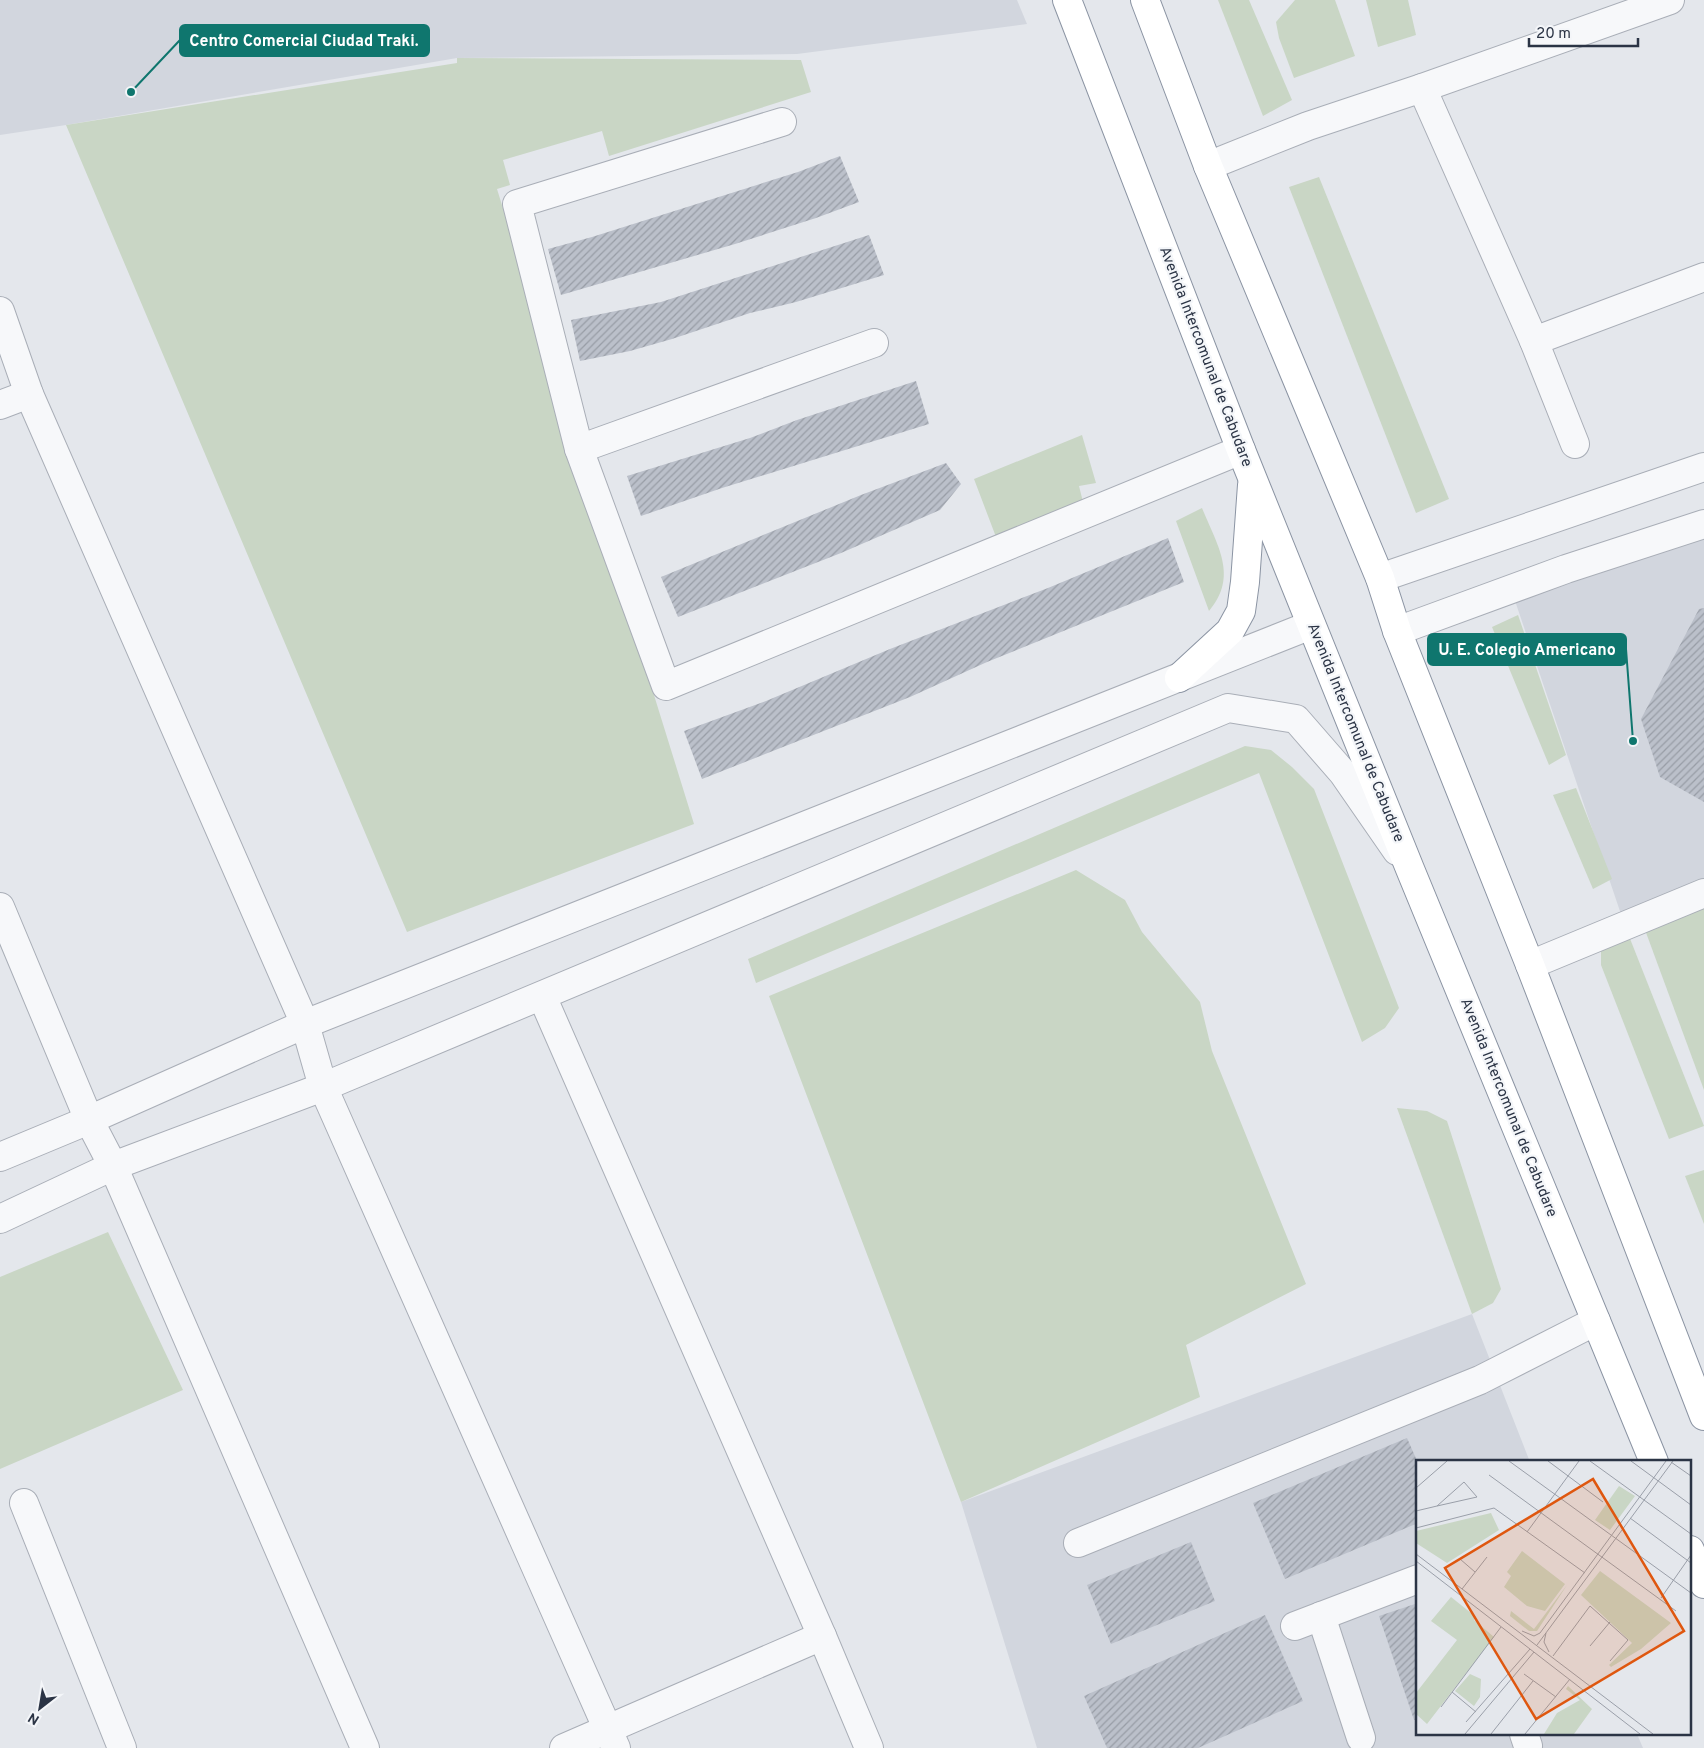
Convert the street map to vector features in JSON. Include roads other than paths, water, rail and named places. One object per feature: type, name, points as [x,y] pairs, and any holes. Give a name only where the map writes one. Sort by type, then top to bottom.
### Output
[{"type":"highway","name":"Avenida Intercomunal de Cabudare","points":[[1067,0],[1241,450],[1311,625],[1653,1460]]},
{"type":"highway","points":[[1145,0],[1208,166],[1380,578],[1398,631],[1530,964],[1704,1416]]},
{"type":"highway","points":[[1179,678],[1230,631],[1241,611],[1245,582],[1252,478]]},
{"type":"highway","points":[[1692,1555],[1704,1584]]},
{"type":"street","points":[[1208,166],[1308,126],[1422,88],[1670,0]]},
{"type":"street","points":[[1422,88],[1534,341],[1575,444]]},
{"type":"street","points":[[782,122],[517,204],[579,449],[666,686],[1241,450]]},
{"type":"street","points":[[1534,341],[1704,278]]},
{"type":"street","points":[[0,311],[29,394],[305,1024],[322,1087],[612,1739]]},
{"type":"street","points":[[579,449],[874,343]]},
{"type":"street","points":[[0,405],[29,394]]},
{"type":"street","points":[[1380,578],[1704,467]]},
{"type":"street","points":[[1398,631],[1566,569],[1704,524]]},
{"type":"street","points":[[0,1157],[90,1120],[305,1024],[1311,625]]},
{"type":"street","points":[[0,1219],[113,1166],[322,1087],[1228,708],[1296,719],[1343,773],[1410,869]]},
{"type":"street","points":[[1530,964],[1704,893]]},
{"type":"street","points":[[0,907],[90,1120],[113,1166],[366,1748]]},
{"type":"street","points":[[542,996],[822,1636],[869,1748]]},
{"type":"street","points":[[1078,1543],[1480,1380],[1596,1321]]},
{"type":"street","points":[[24,1503],[122,1748]]},
{"type":"street","points":[[1295,1626],[1416,1580]]},
{"type":"street","points":[[1321,1616],[1361,1738]]},
{"type":"street","points":[[564,1748],[612,1739],[822,1636]]},
{"type":"place","name":"Centro Comercial Ciudad Traki.","points":[[131,92]]},
{"type":"place","name":"U. E. Colegio Americano","points":[[1633,741]]}]
